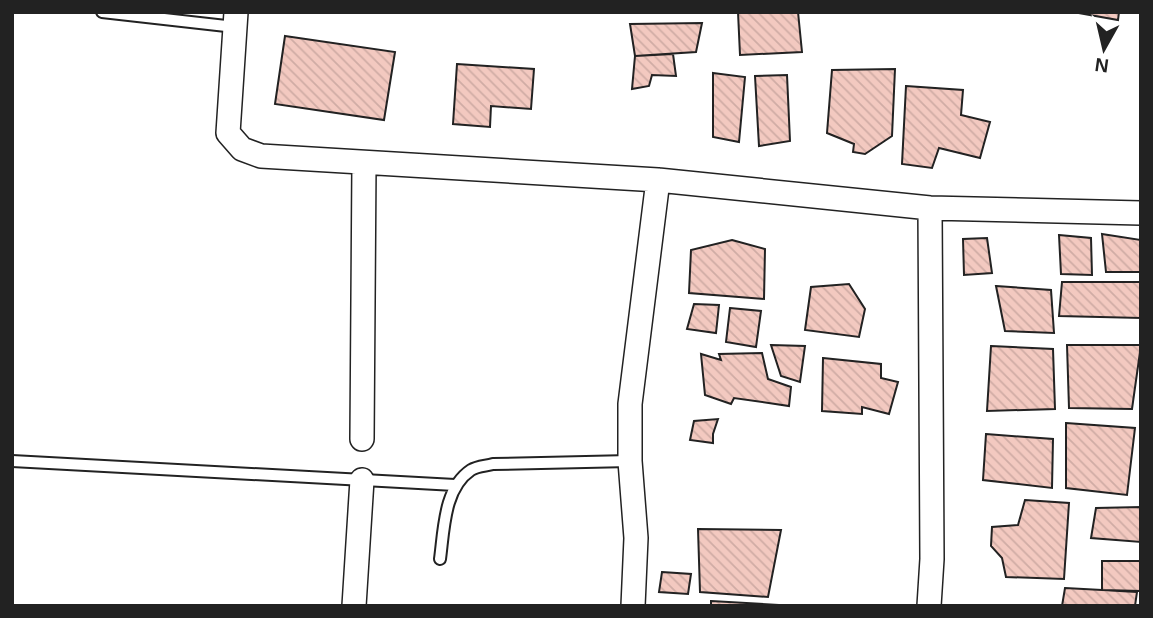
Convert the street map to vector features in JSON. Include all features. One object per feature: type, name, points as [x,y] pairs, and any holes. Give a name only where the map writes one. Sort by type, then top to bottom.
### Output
[{"type":"street","points":[[236,19],[228,133],[242,149],[261,156],[658,180],[930,208],[1141,213]]},
{"type":"street","points":[[362,439],[364,163]]},
{"type":"street","points":[[633,606],[636,538],[630,461],[630,404],[658,180]]},
{"type":"street","points":[[929,606],[932,559],[930,208]]},
{"type":"street","points":[[354,606],[362,480]]},
{"type":"lane","points":[[102,12],[236,19]]},
{"type":"lane","points":[[12,461],[455,485]]},
{"type":"lane","points":[[440,559],[447,510],[455,485],[472,469],[493,464],[630,461]]},
{"type":"building","points":[[738,12],[798,12],[802,52],[740,55]]},
{"type":"building","points":[[1073,12],[1119,12],[1118,20]]},
{"type":"building","points":[[702,23],[696,52],[635,56],[630,24]]},
{"type":"building","points":[[285,36],[395,52],[384,120],[275,104]]},
{"type":"building","points":[[673,54],[676,76],[652,75],[649,86],[632,89],[635,56]]},
{"type":"building","points":[[457,64],[534,69],[531,109],[491,106],[490,127],[453,124]]},
{"type":"building","points":[[895,69],[892,136],[865,154],[853,152],[854,144],[827,133],[832,70]]},
{"type":"building","points":[[713,73],[745,77],[739,142],[713,137]]},
{"type":"building","points":[[787,75],[790,141],[759,146],[755,76]]},
{"type":"building","points":[[906,86],[963,90],[961,115],[990,122],[980,158],[939,148],[932,168],[902,164]]},
{"type":"building","points":[[1102,234],[1141,240],[1141,272],[1106,272]]},
{"type":"building","points":[[1059,235],[1091,238],[1092,275],[1061,274]]},
{"type":"building","points":[[987,238],[992,273],[964,275],[963,239]]},
{"type":"building","points":[[732,240],[765,249],[764,299],[689,293],[691,250]]},
{"type":"building","points":[[1062,282],[1141,282],[1141,318],[1059,316]]},
{"type":"building","points":[[849,284],[865,309],[859,337],[805,330],[811,287]]},
{"type":"building","points":[[996,286],[1051,290],[1054,333],[1005,331]]},
{"type":"building","points":[[694,304],[719,305],[716,333],[687,329]]},
{"type":"building","points":[[730,308],[761,311],[756,347],[726,342]]},
{"type":"building","points":[[771,345],[805,346],[800,382],[781,376]]},
{"type":"building","points":[[1067,345],[1141,345],[1132,409],[1069,408]]},
{"type":"building","points":[[991,346],[1053,349],[1055,409],[987,411]]},
{"type":"building","points":[[762,353],[768,379],[791,387],[789,406],[734,398],[731,404],[705,395],[701,354],[721,360],[719,354]]},
{"type":"building","points":[[823,358],[881,364],[881,378],[898,382],[889,414],[862,407],[862,414],[822,411]]},
{"type":"building","points":[[718,419],[713,443],[690,440],[694,421]]},
{"type":"building","points":[[1066,423],[1135,428],[1127,495],[1066,488]]},
{"type":"building","points":[[986,434],[1053,439],[1052,488],[983,480]]},
{"type":"building","points":[[1025,500],[1069,503],[1064,579],[1006,577],[1002,558],[991,546],[992,527],[1018,525]]},
{"type":"building","points":[[1141,507],[1141,542],[1091,538],[1096,508]]},
{"type":"building","points":[[698,529],[781,530],[768,597],[700,592]]},
{"type":"building","points":[[1102,561],[1141,561],[1141,591],[1102,590]]},
{"type":"building","points":[[662,572],[691,574],[688,594],[659,592]]},
{"type":"building","points":[[1065,588],[1137,592],[1135,606],[1062,606]]},
{"type":"building","points":[[711,601],[779,605],[711,606]]}]
